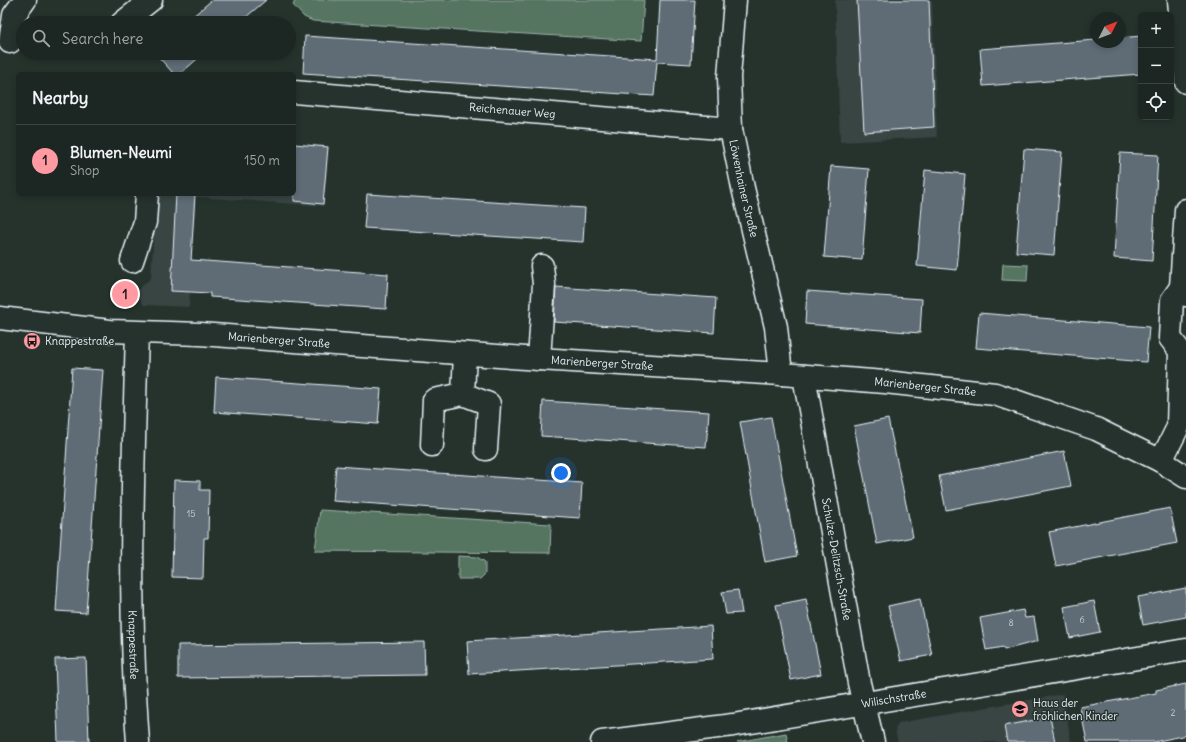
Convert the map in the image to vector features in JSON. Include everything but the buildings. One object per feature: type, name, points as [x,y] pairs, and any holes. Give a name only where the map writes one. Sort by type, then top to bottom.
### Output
[{"type":"street","points":[[11,43],[14,15],[25,0]]},
{"type":"street","points":[[131,16],[151,0]]},
{"type":"street","name":"Löwenhainer Straße","points":[[735,0],[729,77],[729,108],[743,188],[776,327],[780,374]]},
{"type":"street","points":[[1179,0],[1186,82]]},
{"type":"street","name":"Reichenauer Weg","points":[[296,92],[732,129]]},
{"type":"street","points":[[132,261],[144,222],[147,196]]},
{"type":"street","points":[[1161,461],[1178,427],[1183,346],[1170,338],[1172,300],[1184,291],[1186,210]]},
{"type":"street","points":[[539,359],[544,284],[542,266]]},
{"type":"street","name":"Marienberger Straße","points":[[0,318],[110,331],[200,334],[465,354],[780,374],[885,382],[995,394],[1096,429],[1161,461],[1186,477]]},
{"type":"street","name":"Knappestraße","points":[[137,333],[131,589],[133,678],[138,742]]},
{"type":"street","points":[[463,394],[465,354]]},
{"type":"street","name":"Schulze-Delitzsch-Straße","points":[[804,376],[859,683],[873,742]]},
{"type":"street","points":[[432,445],[434,400],[463,394],[489,404],[486,449]]},
{"type":"street","name":"Wilischstraße","points":[[602,742],[733,725],[1186,650]]},
{"type":"shaded area","points":[[835,0],[932,0],[937,137],[840,142]]},
{"type":"shaded area","points":[[296,143],[329,146],[324,206],[196,197],[189,307],[144,305],[135,292],[151,278],[156,196],[296,196]]},
{"type":"shaded area","name":"Haus der fröhlichen Kinder","points":[[1063,694],[1071,742],[898,742],[895,730],[898,723]]},
{"type":"green space","points":[[644,0],[641,41],[313,21],[304,17],[293,5],[295,1]]},
{"type":"green space","points":[[1003,264],[1028,265],[1027,281],[1002,280]]},
{"type":"green space","points":[[320,510],[551,524],[550,553],[315,551]]},
{"type":"green space","points":[[458,556],[477,557],[485,562],[485,574],[480,579],[458,579]]},
{"type":"green space","points":[[786,733],[788,742],[737,742]]},
{"type":"place","name":"Blumen-Neumi","points":[[125,294]]},
{"type":"place","name":"Knappestraße","points":[[32,341]]},
{"type":"place","name":"Haus der fröhlichen Kinder","points":[[1020,709]]}]
